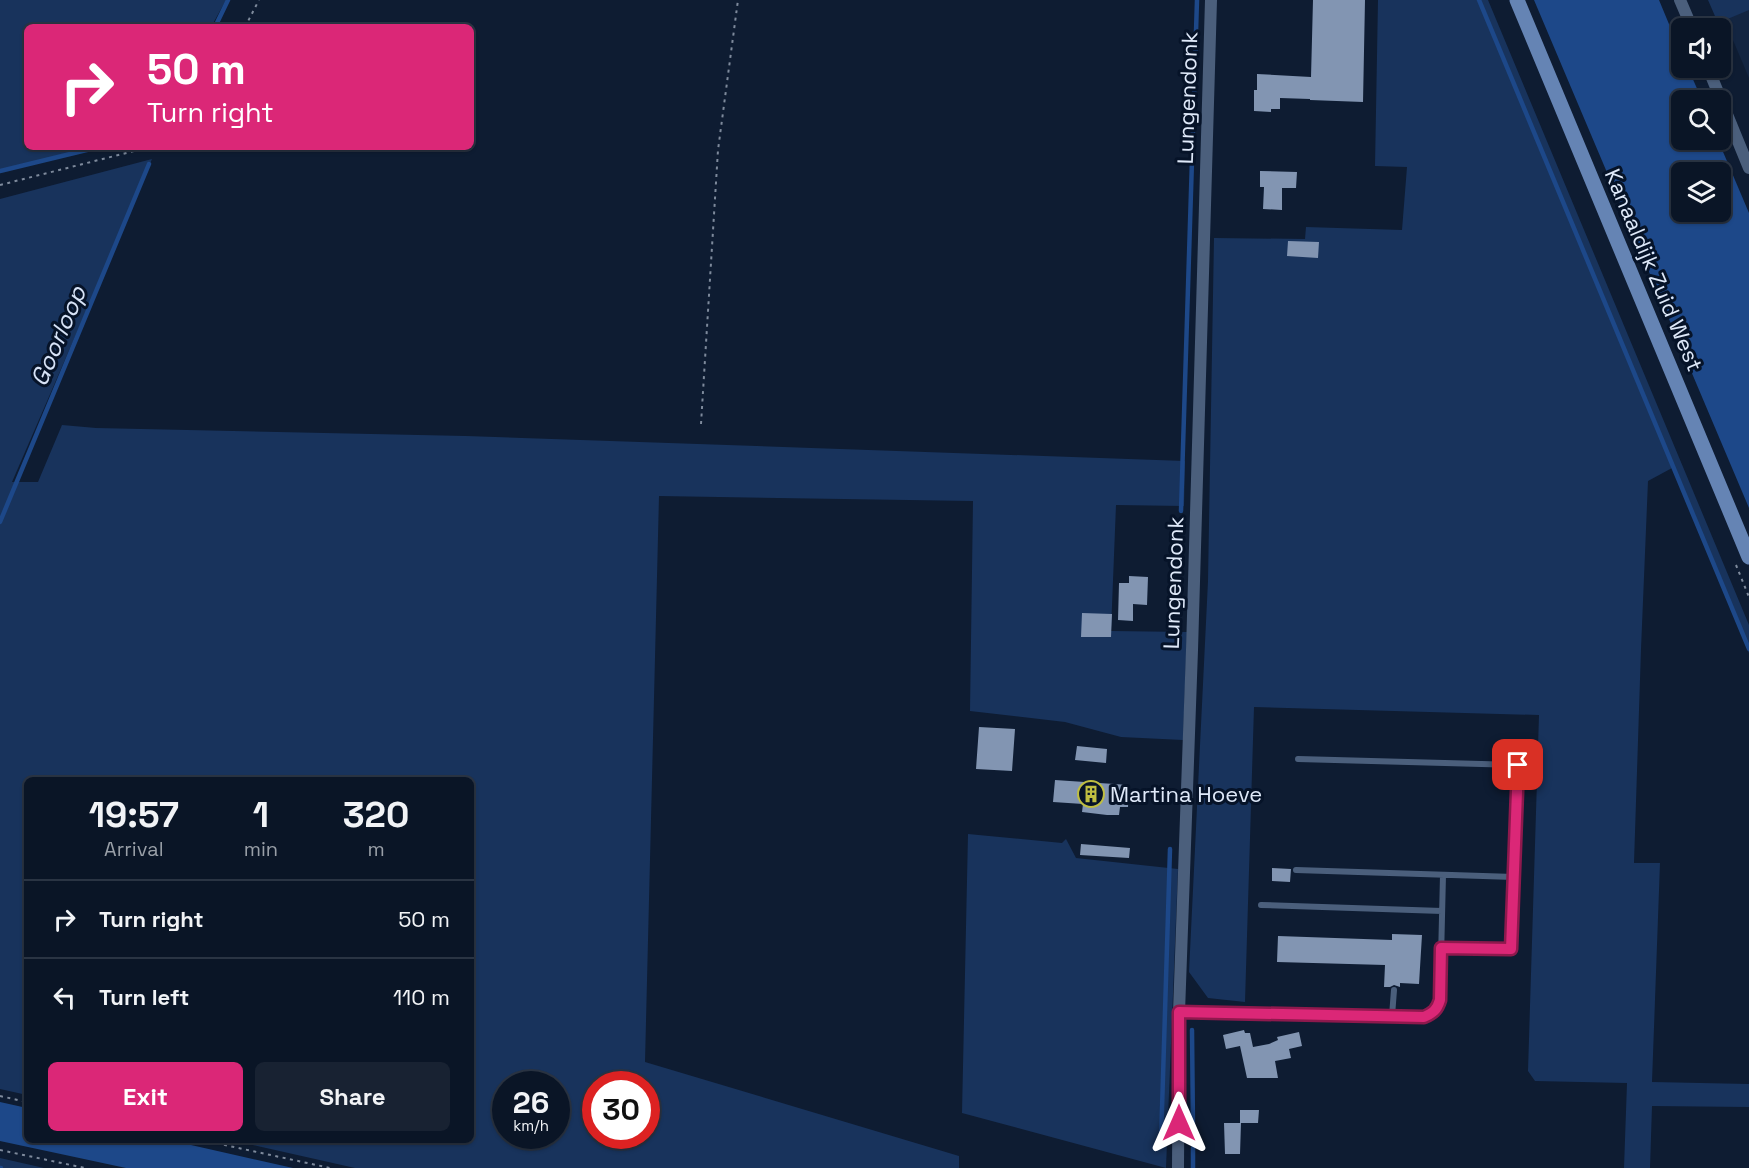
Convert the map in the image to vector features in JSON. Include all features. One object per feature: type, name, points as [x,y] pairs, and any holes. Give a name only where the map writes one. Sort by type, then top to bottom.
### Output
[{"type":"main road","name":"Kanaaldijk Zuid West","points":[[1517,0],[1749,557]]},
{"type":"street","name":"Lungendonk","points":[[1178,1168],[1179,1012],[1193,627],[1210,0]]},
{"type":"street","points":[[1680,0],[1688,18]]},
{"type":"street","points":[[1712,78],[1749,168]]},
{"type":"lane","points":[[1298,759],[1518,765],[1511,949],[1441,948]]},
{"type":"lane","points":[[1296,870],[1514,877]]},
{"type":"lane","points":[[1179,1012],[1424,1017],[1432,1014],[1437,1009],[1440,1000],[1443,874]]},
{"type":"lane","points":[[1261,905],[1442,911]]},
{"type":"lane","points":[[1392,1016],[1394,990]]},
{"type":"path","points":[[247,24],[259,0]]},
{"type":"path","points":[[701,424],[718,150],[738,0]]},
{"type":"path","points":[[0,185],[138,150]]},
{"type":"path","points":[[0,1096],[24,1101]]},
{"type":"path","points":[[216,1143],[330,1168]]},
{"type":"path","points":[[0,1150],[85,1168]]},
{"type":"shaded area","points":[[0,0],[226,0],[213,24],[24,24],[24,150],[84,150],[0,171]]},
{"type":"shaded area","points":[[1378,0],[1488,0],[1749,625],[1749,653],[1672,468],[1648,481],[1634,863],[1660,863],[1652,1082],[1749,1084],[1749,1107],[1652,1106],[1650,1168],[1624,1168],[1627,1083],[1535,1081],[1528,1071],[1539,715],[1254,707],[1245,1002],[1208,998],[1189,972],[1208,581],[1214,238],[1305,239],[1306,227],[1402,230],[1407,167],[1375,166]]},
{"type":"shaded area","points":[[1534,0],[1659,0],[1671,29],[1671,78],[1692,78],[1698,90],[1671,90],[1671,150],[1722,150],[1727,162],[1671,162],[1671,222],[1731,222],[1731,171],[1749,213],[1749,508]]},
{"type":"shaded area","points":[[1708,0],[1749,0],[1749,10],[1730,18],[1716,18]]},
{"type":"shaded area","points":[[1716,0],[1749,0],[1749,78],[1731,35],[1731,18],[1724,18]]},
{"type":"shaded area","points":[[152,159],[12,482],[38,482],[62,425],[96,428],[466,436],[1185,461],[1184,506],[1116,505],[1111,631],[1187,632],[1183,740],[1121,737],[1065,722],[970,711],[973,501],[659,496],[645,1062],[959,1156],[959,1168],[355,1168],[244,1143],[474,1143],[474,777],[24,777],[24,1094],[0,1089],[0,199]]},
{"type":"shaded area","points":[[968,834],[1062,843],[1066,839],[1076,858],[1178,869],[1166,1168],[962,1113]]},
{"type":"shaded area","points":[[0,1102],[24,1107],[24,1143],[182,1143],[293,1168],[126,1168],[0,1141]]},
{"type":"shaded area","points":[[0,1158],[44,1168],[0,1168]]},
{"type":"building","points":[[1313,0],[1365,0],[1363,102],[1280,98],[1280,109],[1271,109],[1271,112],[1254,111],[1257,74],[1311,77]]},
{"type":"building","points":[[1260,171],[1297,172],[1296,188],[1282,188],[1282,210],[1263,209],[1264,187],[1260,187]]},
{"type":"building","points":[[1288,241],[1319,242],[1318,258],[1287,256]]},
{"type":"building","points":[[1129,576],[1148,577],[1147,605],[1133,604],[1133,621],[1118,620],[1119,583],[1129,583]]},
{"type":"building","points":[[1082,613],[1112,614],[1111,637],[1081,637]]},
{"type":"building","points":[[979,727],[1015,729],[1012,771],[976,769]]},
{"type":"building","points":[[1077,746],[1107,749],[1106,763],[1075,760]]},
{"type":"building","name":"Martina Hoeve","points":[[1055,780],[1129,785],[1128,807],[1120,807],[1119,815],[1107,815],[1082,812],[1083,804],[1053,802]]},
{"type":"building","points":[[1081,844],[1130,848],[1129,858],[1080,855]]},
{"type":"building","points":[[1272,868],[1291,869],[1290,882],[1272,881]]},
{"type":"building","points":[[1392,934],[1422,935],[1419,984],[1400,983],[1400,987],[1394,985],[1384,987],[1385,965],[1277,962],[1278,936],[1392,940]]},
{"type":"building","points":[[1244,1030],[1245,1033],[1250,1033],[1253,1047],[1269,1044],[1278,1040],[1277,1037],[1299,1032],[1302,1046],[1289,1049],[1291,1058],[1275,1061],[1278,1078],[1247,1078],[1240,1046],[1226,1049],[1223,1035]]},
{"type":"building","points":[[1240,1110],[1259,1110],[1258,1123],[1240,1123]]},
{"type":"building","points":[[1224,1123],[1241,1123],[1240,1154],[1225,1154]]},
{"type":"waterway","name":"Goorloop","points":[[216,24],[228,0]]},
{"type":"waterway","points":[[1181,511],[1197,0]]},
{"type":"waterway","points":[[1479,0],[1749,649]]},
{"type":"waterway","points":[[0,171],[87,150]]},
{"type":"waterway","name":"Goorloop","points":[[0,522],[149,164]]},
{"type":"waterway","points":[[1161,1142],[1170,849]]},
{"type":"waterway","points":[[1192,1030],[1193,1129]]},
{"type":"waterway","points":[[1193,1148],[1193,1168]]},
{"type":"place","name":"Martina Hoeve","points":[[1091,794]]},
{"type":"route","points":[[1179,1123],[1179,1012],[1424,1017],[1437,1009],[1440,1000],[1441,948],[1511,949],[1518,765]]}]
